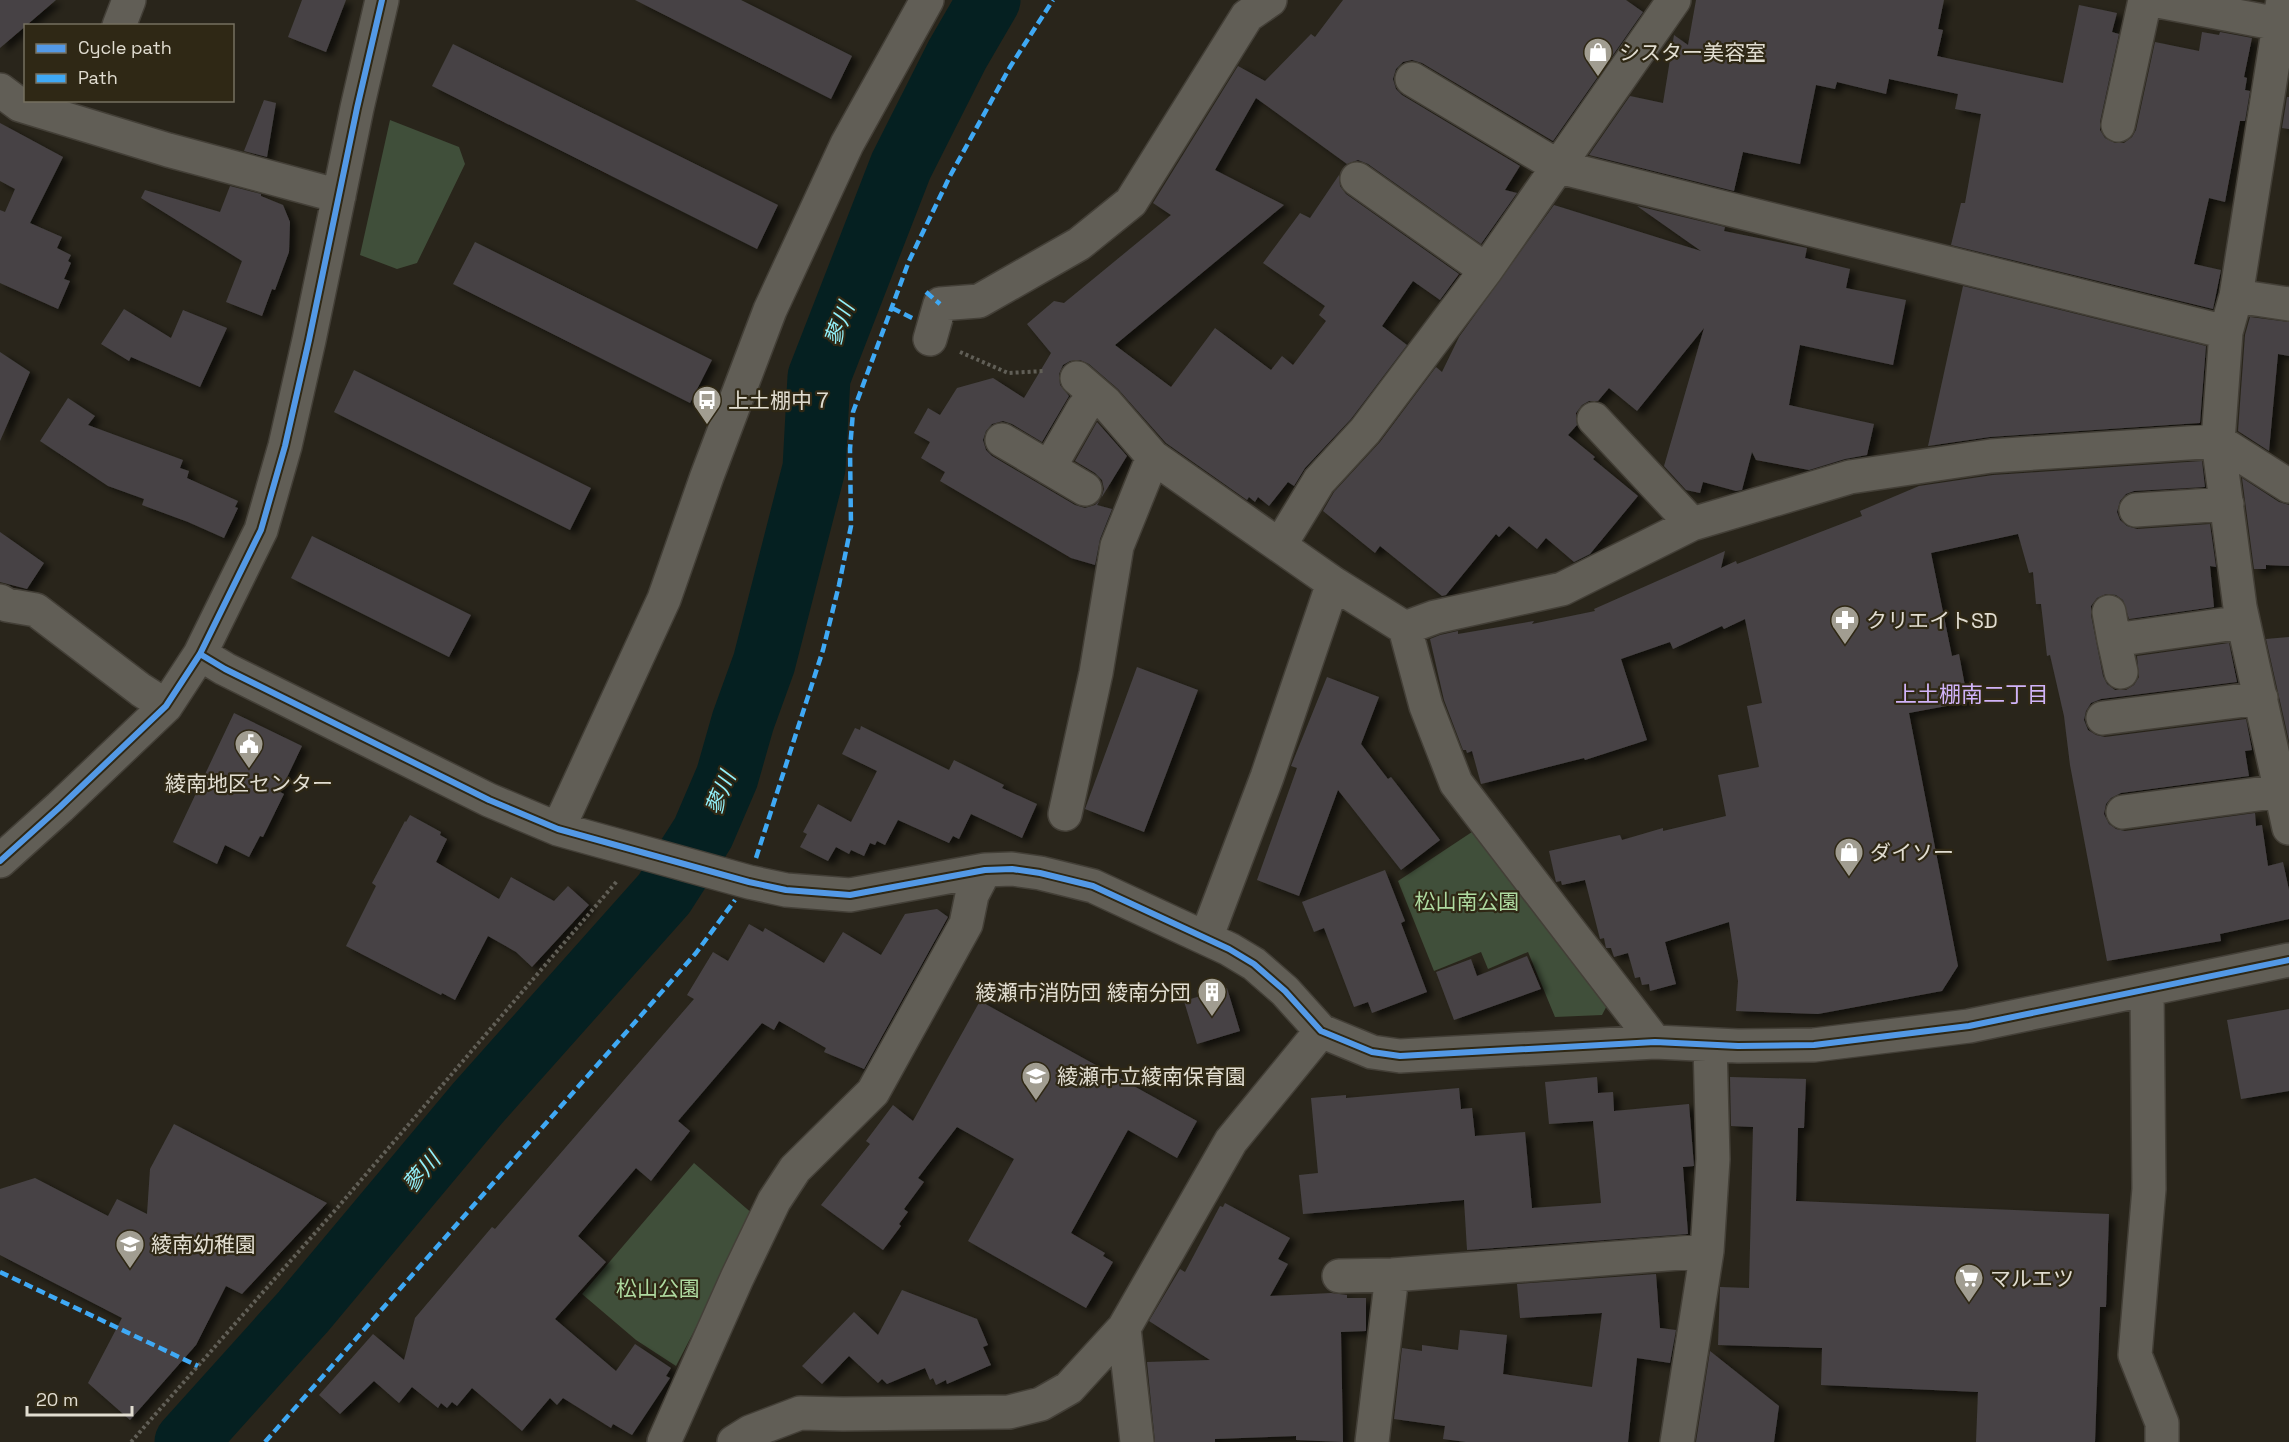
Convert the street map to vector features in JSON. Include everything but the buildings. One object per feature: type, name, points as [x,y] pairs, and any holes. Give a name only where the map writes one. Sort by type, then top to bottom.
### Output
[{"type":"street","points":[[120,24],[129,0]]},
{"type":"street","points":[[0,861],[166,706],[220,618],[261,530],[290,425],[373,33],[382,0]]},
{"type":"street","points":[[558,829],[664,599],[707,476],[770,310],[847,144],[927,0]]},
{"type":"street","points":[[930,339],[940,304],[979,301],[1079,244],[1131,202],[1247,16],[1269,0]]},
{"type":"street","points":[[1280,545],[1319,481],[1365,430],[1486,270],[1674,0]]},
{"type":"street","points":[[2118,125],[2145,0]]},
{"type":"street","points":[[2153,0],[2284,17],[2236,296],[2226,332],[2218,441],[2243,622],[2289,828]]},
{"type":"street","points":[[1412,79],[1559,167],[2226,332]]},
{"type":"street","points":[[0,90],[20,105],[87,112],[168,150],[339,196]]},
{"type":"street","points":[[1357,179],[1486,270]]},
{"type":"street","points":[[2236,296],[2289,304]]},
{"type":"street","points":[[1087,386],[1153,457],[1333,584],[1405,628],[1426,706],[1456,783],[1655,1042]]},
{"type":"street","points":[[1049,468],[1083,409],[1087,386]]},
{"type":"street","points":[[1594,419],[1692,525]]},
{"type":"street","points":[[1002,440],[1085,489]]},
{"type":"street","points":[[1405,628],[1435,617],[1562,589],[1692,525],[1850,477],[1991,456],[2218,441],[2289,486]]},
{"type":"street","points":[[1065,814],[1096,674],[1117,546],[1153,457]]},
{"type":"street","points":[[2136,510],[2227,504]]},
{"type":"street","points":[[1206,938],[1267,777],[1333,584]]},
{"type":"street","points":[[0,601],[7,605],[36,610],[141,690],[166,706]]},
{"type":"street","points":[[2121,672],[2112,626],[2243,622]]},
{"type":"street","points":[[200,654],[225,669],[489,800],[558,829],[739,879],[786,890],[850,895],[985,870],[1012,869],[1040,873],[1093,886],[1206,938],[1254,964],[1285,991],[1321,1031],[1372,1052],[1400,1056],[1655,1042],[1774,1047],[1814,1045],[1969,1026],[2289,960]]},
{"type":"street","points":[[2103,718],[2261,698]]},
{"type":"street","points":[[2122,812],[2281,790]]},
{"type":"street","points":[[664,1442],[774,1201],[795,1169],[873,1092],[966,924],[972,895],[985,870]]},
{"type":"street","points":[[2147,990],[2149,1189],[2135,1355],[2162,1423],[2162,1442]]},
{"type":"street","points":[[734,1442],[750,1432],[800,1413],[1009,1412],[1041,1404],[1069,1388],[1124,1328],[1231,1141],[1321,1031]]},
{"type":"street","points":[[1677,1442],[1707,1251],[1713,1159],[1710,1045]]},
{"type":"street","points":[[1339,1276],[1392,1275],[1707,1251]]},
{"type":"street","points":[[1372,1442],[1392,1275]]},
{"type":"street","points":[[1124,1328],[1137,1442]]},
{"type":"path","points":[[930,339],[1008,373],[1049,370],[1087,386]]},
{"type":"path","points":[[131,1442],[338,1207],[625,872],[630,864],[629,849]]},
{"type":"green space","points":[[390,120],[459,147],[465,164],[417,263],[397,269],[360,255]]},
{"type":"green space","name":"松山南公園","points":[[1478,828],[1612,996],[1602,1015],[1555,1017],[1528,952],[1488,969],[1481,952],[1434,971],[1398,881]]},
{"type":"green space","name":"松山公園","points":[[694,1163],[754,1215],[676,1366],[636,1340],[582,1294]]},
{"type":"waterway","name":"蓼川","points":[[186,1442],[303,1312],[477,1104],[664,894],[703,833],[727,777],[743,721],[764,663],[814,468],[819,377],[901,166],[957,55],[989,0]]},
{"type":"marked path","points":[[756,858],[823,650],[839,585],[851,526],[850,449],[853,412],[909,261],[950,176],[1010,67],[1053,0]]},
{"type":"marked path","points":[[926,292],[940,304]]},
{"type":"marked path","points":[[892,308],[916,320]]},
{"type":"marked path","points":[[265,1442],[696,953],[735,900]]},
{"type":"marked path","points":[[0,1272],[198,1366]]},
{"type":"cycle path","points":[[0,861],[166,706],[200,654],[261,530],[285,446],[382,0]]},
{"type":"cycle path","points":[[200,654],[225,669],[489,800],[558,829],[749,882],[786,890],[850,895],[985,870],[1012,869],[1040,873],[1093,886],[1229,949],[1254,964],[1285,991],[1321,1031],[1372,1052],[1400,1056],[1655,1042],[1738,1046],[1814,1045],[1969,1026],[2289,960]]},
{"type":"place","name":"シスター美容室","points":[[1598,78]]},
{"type":"place","name":"上土棚中７","points":[[707,426]]},
{"type":"place","name":"クリエイトSD","points":[[1845,646]]},
{"type":"place","name":"綾南地区センター","points":[[249,770]]},
{"type":"place","name":"ダイソー","points":[[1849,878]]},
{"type":"place","name":"綾瀬市消防団 綾南分団","points":[[1212,1018]]},
{"type":"place","name":"綾瀬市立綾南保育園","points":[[1036,1102]]},
{"type":"place","name":"綾南幼稚園","points":[[130,1270]]},
{"type":"place","name":"マルエツ","points":[[1969,1304]]},
{"type":"district","name":"上土棚南二丁目","points":[[1972,694]]}]
